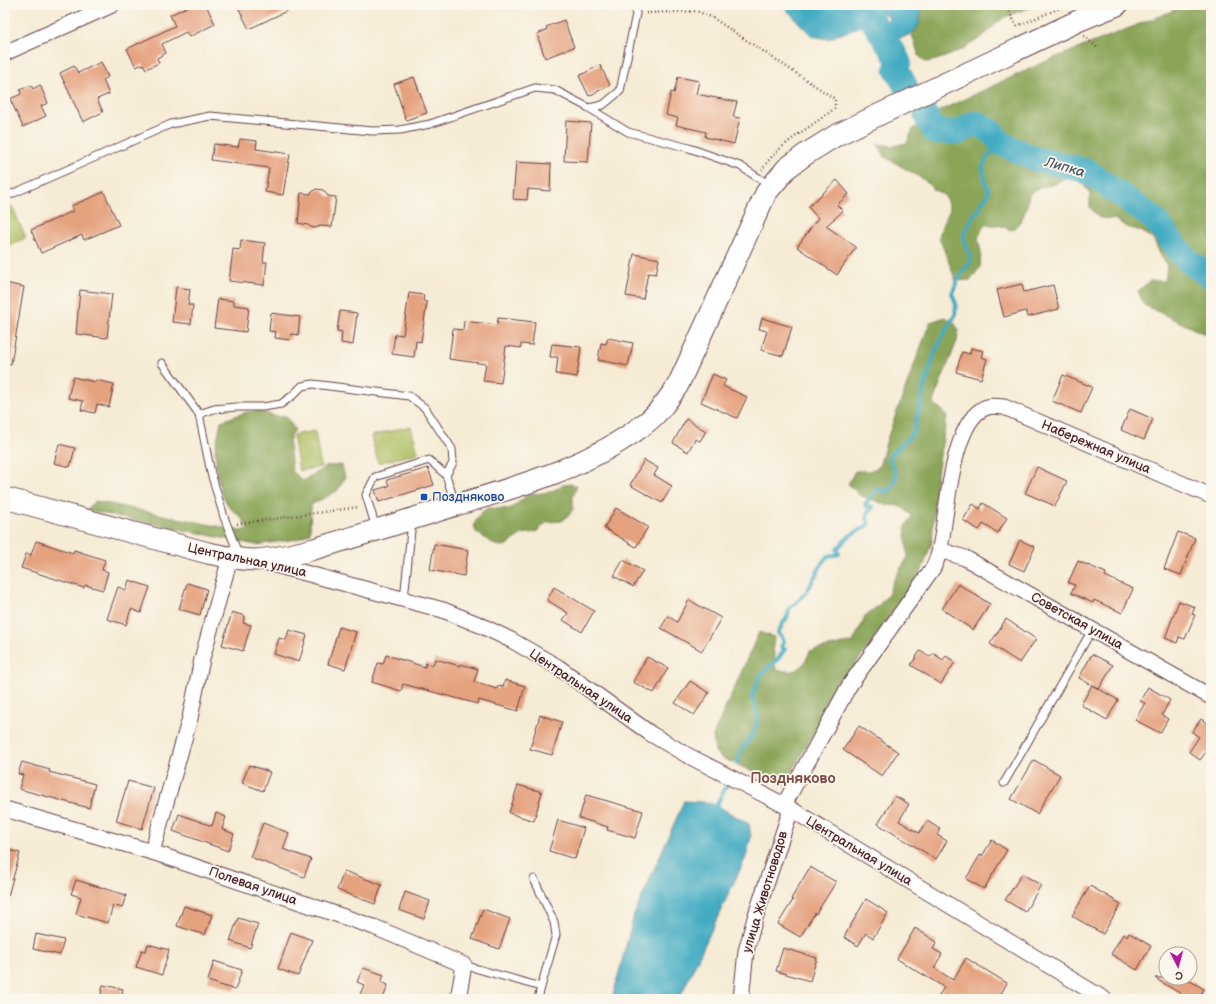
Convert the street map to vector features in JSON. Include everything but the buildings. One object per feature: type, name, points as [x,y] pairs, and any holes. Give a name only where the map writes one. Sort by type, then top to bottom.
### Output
[{"type":"street","points":[[5,53],[112,5]]},
{"type":"street","points":[[152,852],[190,718],[202,659],[242,559],[285,556],[307,551],[495,494],[571,466],[612,446],[647,422],[664,406],[678,384],[766,193],[764,182],[836,136],[1080,20],[1117,5]]},
{"type":"street","name":"Набережная улица","points":[[980,410],[990,406],[1004,407],[1211,496]]},
{"type":"street","name":"улица Животноводов","points":[[741,999],[746,951],[788,807],[849,686],[933,568],[940,550],[955,456],[962,435],[970,419],[980,410]]},
{"type":"street","name":"Центральная улица","points":[[5,498],[208,553],[242,559],[404,599],[443,610],[480,625],[511,640],[558,668],[651,734],[685,754],[788,807],[1104,999]]},
{"type":"street","name":"Советская улица","points":[[940,550],[965,558],[1211,696]]},
{"type":"street","name":"Полевая улица","points":[[5,809],[152,852],[374,927],[464,965]]},
{"type":"street","points":[[458,999],[464,965]]},
{"type":"lane","points":[[589,108],[603,106],[620,91],[636,14],[635,5]]},
{"type":"lane","points":[[5,197],[171,124],[210,116],[372,131],[400,130],[430,124],[535,88],[555,90],[589,108],[628,132],[689,148],[740,166],[764,182]]},
{"type":"lane","points":[[162,363],[199,414],[211,473],[227,526],[242,559]]},
{"type":"lane","points":[[199,414],[214,409],[263,407],[281,404],[302,386],[313,384],[409,396],[425,408],[452,449],[453,463],[446,475]]},
{"type":"lane","points":[[377,530],[366,494],[375,477],[429,460],[446,475],[455,506]]},
{"type":"lane","points":[[404,599],[412,519]]},
{"type":"lane","points":[[1004,783],[1092,630]]},
{"type":"lane","points":[[534,879],[554,922],[556,935],[538,999]]},
{"type":"lane","points":[[464,965],[541,987]]},
{"type":"path","points":[[636,14],[696,11],[713,18],[835,99],[835,108],[794,138],[768,160],[764,182]]},
{"type":"path","points":[[227,526],[369,506]]},
{"type":"green space","points":[[921,5],[1036,5],[1002,19],[982,37],[967,47],[950,55],[925,62],[919,56],[912,35],[919,21]]},
{"type":"green space","points":[[1187,5],[1211,5],[1211,337],[1144,305],[1138,291],[1150,281],[1165,281],[1167,266],[1154,240],[1141,231],[1127,227],[1114,219],[1099,218],[1090,207],[1090,193],[1081,182],[1067,176],[1055,184],[1041,187],[1029,194],[1024,214],[1020,222],[1012,230],[998,225],[984,225],[978,238],[981,252],[980,267],[971,280],[956,281],[939,237],[943,223],[950,210],[945,196],[933,189],[923,179],[885,157],[878,144],[893,146],[907,143],[913,129],[941,110],[1042,63]]},
{"type":"green space","points":[[12,206],[26,238],[5,247],[5,209]]},
{"type":"green space","points":[[945,317],[957,326],[958,336],[934,399],[935,406],[942,410],[947,416],[936,479],[932,542],[922,570],[841,685],[785,784],[774,781],[720,757],[715,751],[713,736],[759,632],[774,637],[773,647],[776,670],[794,671],[801,667],[810,651],[853,642],[866,615],[878,606],[888,595],[893,581],[908,557],[905,528],[912,516],[901,506],[887,505],[859,495],[848,484],[855,471],[869,471],[879,467],[888,436],[930,322]]},
{"type":"green space","points":[[260,411],[274,416],[287,417],[295,430],[291,435],[289,443],[292,471],[303,481],[327,466],[342,465],[345,478],[337,491],[311,505],[310,533],[297,539],[256,545],[86,510],[95,501],[241,531],[248,529],[241,517],[229,507],[222,494],[218,480],[215,450],[221,421],[247,412]]},
{"type":"green space","points":[[411,426],[418,453],[378,463],[371,436]]},
{"type":"green space","points":[[315,431],[321,467],[299,471],[293,435]]},
{"type":"green space","points":[[570,484],[577,486],[573,496],[573,510],[562,521],[547,522],[536,532],[522,534],[510,544],[502,546],[495,545],[476,532],[474,525],[477,518],[488,508],[510,509],[528,495],[550,492],[563,485]]},
{"type":"water","points":[[782,5],[921,5],[918,27],[907,36],[900,38],[887,24],[889,17],[883,13],[875,14],[878,24],[876,28],[869,28],[864,25],[828,39],[812,36]]},
{"type":"water","points":[[684,801],[704,802],[716,805],[749,824],[751,837],[746,857],[679,999],[612,999],[634,915]]},
{"type":"waterway","name":"Липка","points":[[862,5],[896,56],[899,62],[896,69],[905,85]]},
{"type":"waterway","name":"Липка","points":[[926,116],[935,132],[960,132],[972,124],[977,123],[992,132],[1002,144],[1036,159],[1087,171],[1154,219],[1187,260],[1211,277]]},
{"type":"waterway","points":[[738,763],[740,752],[754,733],[757,721],[756,709],[752,698],[756,686],[761,675],[778,659],[785,649],[781,647],[784,642],[778,633],[787,618],[790,607],[795,604],[807,591],[824,560],[828,556],[839,554],[837,549],[845,540],[856,531],[867,526],[869,523],[867,518],[868,512],[873,508],[871,506],[867,507],[865,504],[879,488],[884,492],[890,490],[893,486],[896,474],[889,457],[913,433],[935,352],[955,316],[956,304],[952,293],[962,272],[970,263],[971,258],[964,240],[964,234],[975,213],[980,210],[980,204],[988,195],[983,166],[989,155],[1002,144]]},
{"type":"waterway","points":[[715,809],[729,782]]},
{"type":"place","name":"Поздняково","points":[[424,497]]},
{"type":"district","name":"Поздняково","points":[[793,778]]}]
